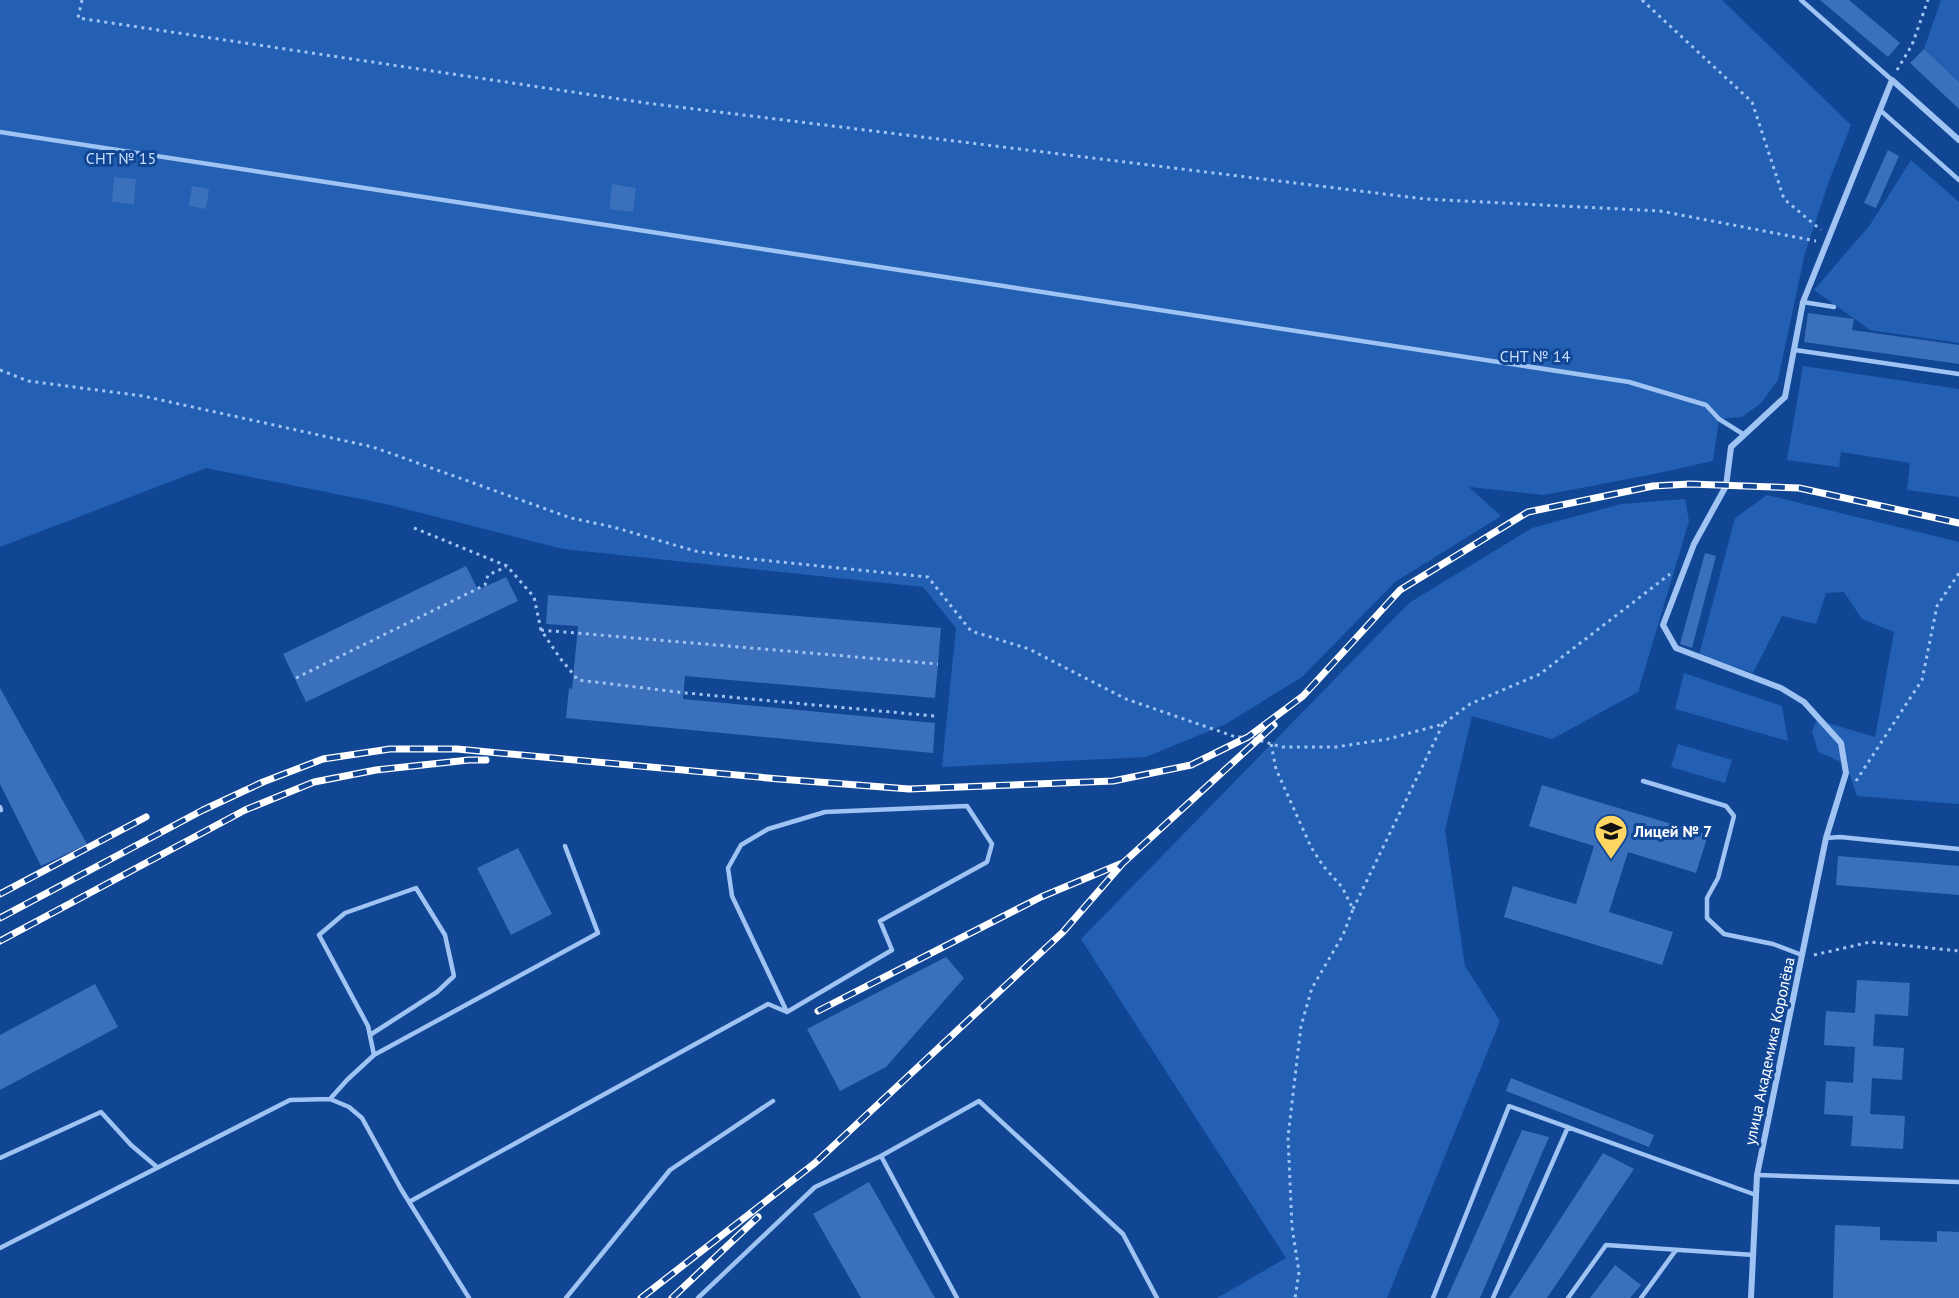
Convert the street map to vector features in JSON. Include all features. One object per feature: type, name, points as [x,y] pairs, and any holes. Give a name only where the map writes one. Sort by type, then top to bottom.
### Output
[{"type":"street","points":[[1743,434],[1785,397],[1803,302],[1892,80],[1959,140]]},
{"type":"street","name":"улица Академика Королёва","points":[[1743,434],[1731,447],[1726,486],[1694,544],[1663,625],[1676,648],[1781,688],[1804,702],[1842,743],[1846,773],[1826,838],[1757,1175],[1752,1298]]},
{"type":"lane","points":[[1800,0],[1892,80]]},
{"type":"lane","points":[[1880,110],[1959,180]]},
{"type":"lane","points":[[0,132],[1629,382],[1706,405],[1719,419],[1743,434]]},
{"type":"lane","points":[[1803,302],[1834,307]]},
{"type":"lane","points":[[1795,350],[1959,374]]},
{"type":"lane","points":[[1804,702],[1807,694]]},
{"type":"lane","points":[[1643,781],[1726,807],[1734,816],[1718,878],[1707,898],[1707,918],[1716,928],[1724,934],[1773,944],[1802,955]]},
{"type":"lane","points":[[967,806],[992,844],[987,862],[880,921],[892,950],[787,1012],[732,896],[728,868],[741,845],[768,829],[825,812],[967,806]]},
{"type":"lane","points":[[1826,838],[1840,837],[1959,849]]},
{"type":"lane","points":[[330,1099],[374,1055],[598,933],[565,846]]},
{"type":"lane","points":[[369,1035],[437,992],[454,976],[446,935],[416,888],[345,913],[319,935],[368,1026],[369,1035],[374,1055]]},
{"type":"lane","points":[[409,1202],[768,1004],[787,1012]]},
{"type":"lane","points":[[0,1248],[290,1100],[330,1099],[349,1107],[362,1118],[409,1202],[469,1298]]},
{"type":"lane","points":[[566,1298],[669,1170],[773,1101]]},
{"type":"lane","points":[[698,1298],[815,1187],[881,1156],[979,1101],[1123,1234],[1157,1298]]},
{"type":"lane","points":[[1433,1298],[1509,1106],[1756,1195]]},
{"type":"lane","points":[[0,1158],[101,1112],[131,1145],[157,1167]]},
{"type":"lane","points":[[1493,1298],[1568,1127]]},
{"type":"lane","points":[[881,1156],[957,1298]]},
{"type":"lane","points":[[1757,1175],[1959,1182]]},
{"type":"lane","points":[[1568,1298],[1606,1245],[1754,1255]]},
{"type":"lane","points":[[1641,1298],[1676,1250]]},
{"type":"path","points":[[82,0],[78,18],[657,105],[1425,200],[1660,211],[1828,240]]},
{"type":"path","points":[[1642,0],[1752,102],[1784,199],[1828,240]]},
{"type":"path","points":[[1892,80],[1912,45],[1928,0]]},
{"type":"path","points":[[0,370],[28,381],[142,396],[373,447],[571,518],[613,527],[695,551],[928,577],[972,631],[1029,649],[1126,699],[1236,737],[1248,737],[1282,747],[1336,747],[1388,739],[1443,724],[1470,704],[1540,674],[1672,573]]},
{"type":"path","points":[[414,528],[507,566],[534,597],[542,630],[578,680],[686,693],[934,716]]},
{"type":"path","points":[[296,678],[485,585],[488,575],[507,566]]},
{"type":"path","points":[[1854,785],[1922,680],[1937,606],[1959,573]]},
{"type":"path","points":[[542,630],[938,664]]},
{"type":"path","points":[[1295,1298],[1299,1272],[1292,1227],[1288,1137],[1301,1026],[1312,988],[1343,935],[1353,909],[1443,724]]},
{"type":"path","points":[[1271,744],[1276,769],[1311,847],[1324,867],[1342,887],[1353,909]]},
{"type":"path","points":[[1812,955],[1870,942],[1959,951]]},
{"type":"green space","points":[[0,0],[1722,0],[1851,125],[1805,253],[1778,380],[1761,403],[1742,417],[1719,419],[1713,461],[1544,495],[1469,487],[1501,516],[1395,582],[1302,677],[1226,724],[1146,757],[942,767],[956,628],[923,587],[563,549],[386,504],[206,468],[0,547]]},
{"type":"green space","points":[[1941,0],[1959,0],[1959,82],[1924,49]]},
{"type":"green space","points":[[1911,160],[1959,202],[1959,343],[1870,330],[1814,290],[1870,225]]},
{"type":"green space","points":[[1803,366],[1959,389],[1959,497],[1907,490],[1910,463],[1841,452],[1839,467],[1787,460]]},
{"type":"green space","points":[[1767,495],[1959,542],[1959,804],[1857,796],[1846,764],[1818,752],[1812,731],[1817,720],[1875,737],[1894,632],[1862,619],[1844,592],[1826,593],[1816,624],[1782,616],[1753,673],[1699,655],[1735,518]]},
{"type":"green space","points":[[1685,499],[1689,521],[1638,692],[1552,739],[1472,716],[1445,830],[1465,966],[1500,1021],[1387,1298],[1217,1298],[1286,1258],[1081,939],[1409,603],[1532,528],[1621,504]]},
{"type":"green space","points":[[1684,673],[1782,706],[1788,741],[1675,709]]},
{"type":"green space","points":[[1678,744],[1732,760],[1725,783],[1671,767]]},
{"type":"building","points":[[1820,0],[1849,0],[1900,43],[1888,57]]},
{"type":"building","points":[[1924,49],[1959,82],[1959,109],[1910,63]]},
{"type":"building","points":[[1888,150],[1899,156],[1876,208],[1864,203]]},
{"type":"building","points":[[114,177],[136,179],[134,204],[112,202]]},
{"type":"building","points":[[612,184],[636,188],[633,212],[609,209]]},
{"type":"building","points":[[192,186],[209,189],[206,209],[189,206]]},
{"type":"building","points":[[1808,313],[1854,319],[1852,330],[1959,345],[1959,364],[1804,342]]},
{"type":"building","points":[[1705,553],[1716,556],[1692,648],[1680,644]]},
{"type":"building","points":[[466,566],[478,590],[506,577],[518,601],[306,702],[283,654]]},
{"type":"building","points":[[548,595],[941,628],[935,698],[685,676],[683,699],[935,723],[933,753],[566,718],[569,688],[572,689],[578,626],[546,624]]},
{"type":"building","points":[[0,688],[87,844],[41,866],[0,784]]},
{"type":"building","points":[[1542,785],[1708,835],[1696,873],[1628,852],[1609,912],[1673,932],[1662,965],[1504,917],[1513,886],[1576,904],[1594,846],[1529,826]]},
{"type":"building","points":[[518,848],[552,914],[511,935],[477,868]]},
{"type":"building","points":[[1838,856],[1959,866],[1959,895],[1836,885]]},
{"type":"building","points":[[946,957],[964,978],[886,1067],[840,1091],[807,1029]]},
{"type":"building","points":[[1857,980],[1910,983],[1908,1016],[1875,1014],[1873,1046],[1904,1048],[1902,1080],[1872,1078],[1870,1114],[1905,1116],[1903,1149],[1851,1146],[1853,1116],[1824,1114],[1826,1081],[1853,1083],[1855,1047],[1824,1045],[1826,1011],[1855,1013]]},
{"type":"building","points":[[95,984],[118,1027],[0,1090],[0,1035]]},
{"type":"building","points":[[1511,1078],[1654,1135],[1649,1147],[1506,1091]]},
{"type":"building","points":[[1522,1130],[1549,1137],[1480,1298],[1447,1298]]},
{"type":"building","points":[[1603,1153],[1634,1169],[1547,1298],[1509,1298]]},
{"type":"building","points":[[869,1182],[935,1298],[861,1298],[813,1214]]},
{"type":"building","points":[[1835,1225],[1880,1227],[1880,1240],[1937,1242],[1937,1231],[1959,1232],[1959,1298],[1833,1298]]},
{"type":"building","points":[[1615,1265],[1641,1285],[1630,1298],[1590,1298]]},
{"type":"railway","points":[[0,918],[203,810],[263,782],[323,759],[390,749],[457,749],[909,789],[1113,781],[1191,765],[1248,737],[1303,696],[1400,590],[1528,512],[1653,486],[1690,484],[1799,488],[1959,523]]},
{"type":"railway","points":[[641,1298],[815,1163],[1063,932],[1123,863],[1274,725]]},
{"type":"railway","points":[[0,941],[245,810],[314,782],[376,770],[486,760]]},
{"type":"railway","points":[[0,894],[146,817]]},
{"type":"railway","points":[[818,1011],[1041,897],[1120,864]]},
{"type":"railway","points":[[672,1298],[758,1217]]},
{"type":"place","name":"Лицей № 7","points":[[1611,860]]},
{"type":"park label","name":"СНТ № 15","points":[[121,158]]},
{"type":"park label","name":"СНТ № 14","points":[[1535,356]]}]
